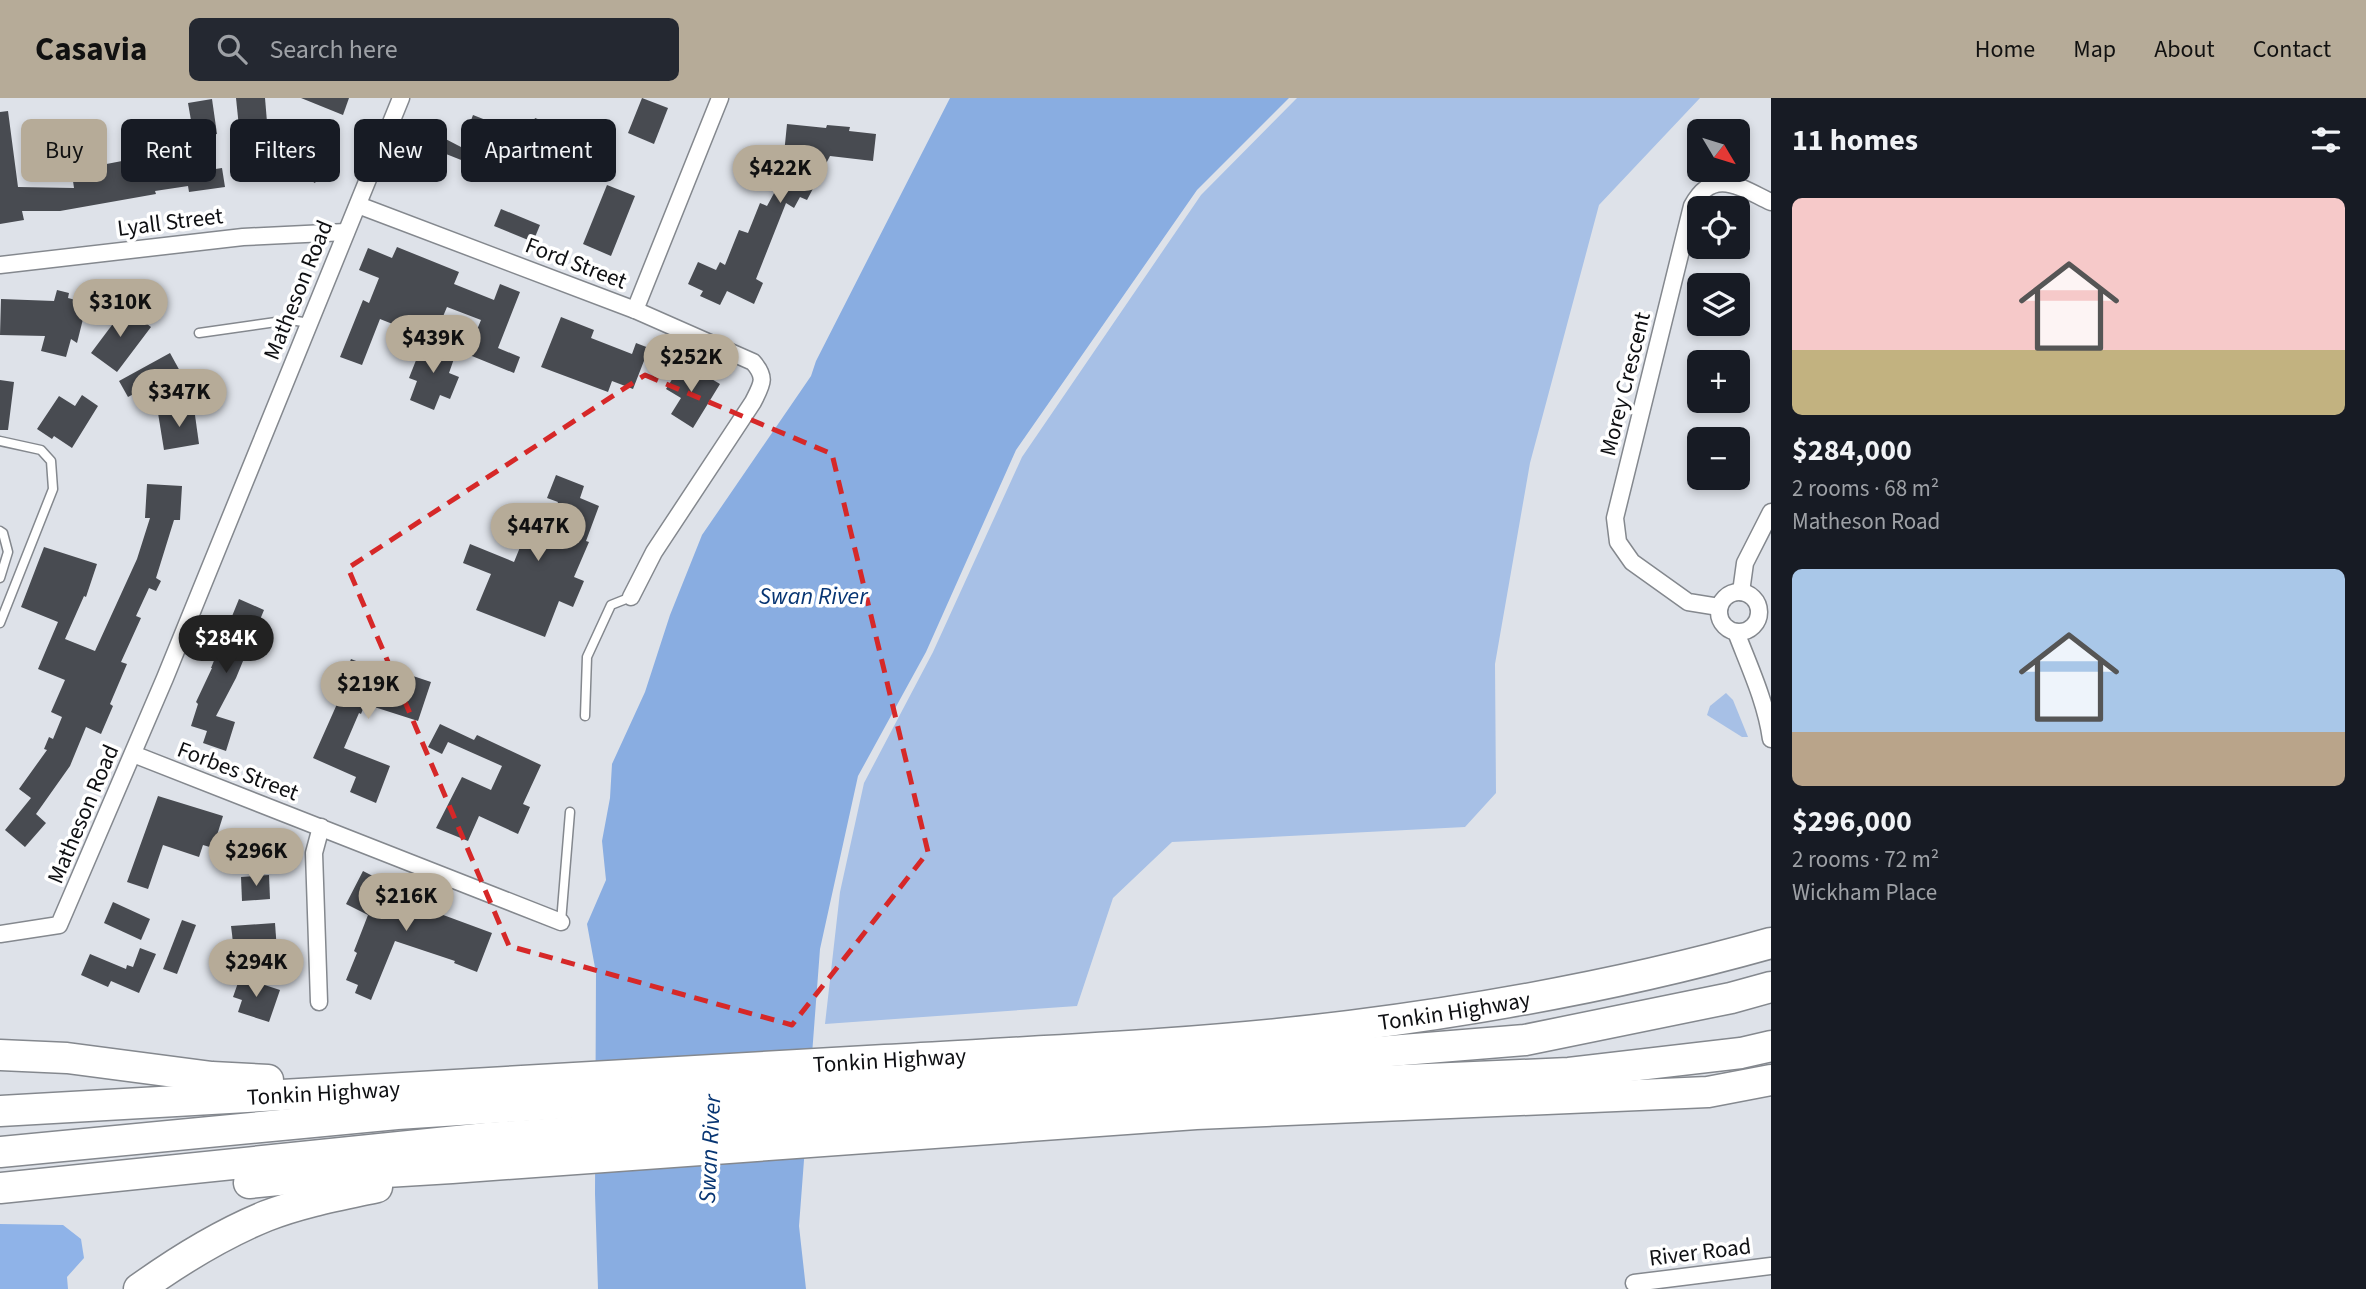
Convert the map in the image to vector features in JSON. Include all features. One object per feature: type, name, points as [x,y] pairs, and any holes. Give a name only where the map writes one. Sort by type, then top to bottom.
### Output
[{"type":"highway","name":"Tonkin Highway","points":[[0,1152],[397,1114],[485,1097],[1349,1026],[1522,1000],[1630,980],[1771,943]]},
{"type":"highway","name":"Tonkin Highway","points":[[0,1111],[453,1087],[485,1097],[1280,1060],[1525,1040],[1731,998],[1771,987]]},
{"type":"highway","points":[[0,1188],[488,1151],[1194,1089],[1569,1073],[1741,1053],[1771,1046]]},
{"type":"highway","points":[[0,1055],[67,1058],[212,1077],[453,1087]]},
{"type":"highway","points":[[139,1289],[184,1259],[266,1216],[311,1202],[452,1168],[488,1151],[1196,1114],[1708,1092],[1771,1080]]},
{"type":"highway","points":[[0,1207],[320,1176],[452,1168]]},
{"type":"street","name":"Matheson Road","points":[[0,933],[59,925],[134,754],[401,98]]},
{"type":"street","points":[[635,310],[720,98]]},
{"type":"street","name":"Morey Crescent","points":[[1719,607],[1688,603],[1632,562],[1618,542],[1615,519],[1699,193],[1722,182],[1736,184],[1771,202]]},
{"type":"street","name":"Ford Street","points":[[358,205],[635,310],[753,362],[761,371],[762,383],[753,402],[654,552],[631,597]]},
{"type":"street","name":"Lyall Street","points":[[0,265],[243,237],[346,232]]},
{"type":"street","points":[[1741,592],[1745,563],[1771,512]]},
{"type":"street","points":[[1735,632],[1751,628],[1765,615],[1755,599],[1741,592],[1728,595],[1719,607],[1719,615],[1722,623],[1735,632],[1755,683],[1771,739]]},
{"type":"street","name":"Forbes Street","points":[[134,754],[561,922]]},
{"type":"street","points":[[319,1002],[314,853],[321,827]]},
{"type":"street","name":"River Road","points":[[1634,1283],[1771,1266]]},
{"type":"lane","points":[[199,333],[290,320],[310,323]]},
{"type":"lane","points":[[0,441],[41,450],[51,461],[52,489],[0,623]]},
{"type":"lane","points":[[0,531],[8,552],[0,578]]},
{"type":"lane","points":[[585,716],[587,657],[611,606],[631,597]]},
{"type":"lane","points":[[561,922],[570,812]]},
{"type":"highlighted area","points":[[645,375],[832,454],[928,852],[792,1025],[509,946],[348,568]]},
{"type":"shaded area","points":[[1297,98],[1700,98],[1599,205],[1530,463],[1495,664],[1496,793],[1465,827],[1172,842],[1113,898],[1077,1006],[825,1024],[840,892],[864,783],[933,652],[1022,457],[1201,195]]},
{"type":"shaded area","points":[[1726,693],[1733,700],[1748,737],[1742,737],[1707,715],[1710,706]]},
{"type":"shaded area","points":[[0,1224],[63,1225],[81,1239],[84,1258],[67,1277],[68,1289],[0,1289]]},
{"type":"water","name":"Swan River","points":[[950,98],[1289,98],[1197,190],[1016,450],[926,652],[858,776],[820,949],[799,1226],[806,1289],[598,1289],[595,1194],[596,973],[587,924],[606,880],[602,841],[610,798],[612,764],[645,692],[670,615],[702,535],[811,376],[816,361]]},
{"type":"building","points":[[236,98],[265,98],[267,119],[238,119]]},
{"type":"building","points":[[301,98],[349,98],[343,115]]},
{"type":"building","points":[[642,98],[668,108],[654,144],[628,133]]},
{"type":"building","points":[[212,99],[215,119],[191,119],[188,103]]},
{"type":"building","points":[[8,111],[18,187],[74,188],[73,182],[107,182],[107,164],[121,161],[121,182],[216,182],[216,169],[222,168],[225,187],[189,192],[188,186],[60,211],[22,211],[24,220],[0,224],[0,112]]},
{"type":"building","points":[[787,124],[826,128],[827,125],[850,127],[849,131],[876,134],[873,161],[830,156],[807,200],[800,197],[794,208],[786,203],[756,279],[763,283],[754,304],[727,291],[720,305],[700,296],[703,291],[688,284],[698,262],[716,270],[720,262],[725,265],[739,230],[748,233],[760,203],[767,206],[779,184],[771,179],[777,167],[765,161],[772,148],[784,154]]},
{"type":"building","points":[[447,140],[461,147],[461,160],[447,154]]},
{"type":"building","points":[[607,185],[635,196],[611,256],[583,244]]},
{"type":"building","points":[[501,209],[540,225],[533,242],[494,226]]},
{"type":"building","points":[[397,247],[459,272],[454,284],[494,300],[500,284],[520,292],[498,348],[520,357],[514,373],[467,354],[481,320],[447,307],[433,340],[380,319],[362,365],[340,357],[363,300],[369,303],[379,278],[359,270],[368,248],[392,258]]},
{"type":"building","points":[[57,290],[69,293],[68,298],[87,303],[77,343],[71,339],[66,357],[41,351],[45,336],[0,335],[1,299],[54,301]]},
{"type":"building","points":[[115,308],[129,319],[133,313],[151,327],[117,372],[91,353],[112,325],[106,320]]},
{"type":"building","points":[[561,317],[594,330],[591,338],[632,354],[636,343],[649,348],[633,389],[612,381],[608,392],[541,367]]},
{"type":"building","points":[[424,340],[456,353],[449,373],[459,377],[450,399],[440,395],[434,410],[410,400],[417,381],[409,378]]},
{"type":"building","points":[[170,353],[181,373],[145,393],[143,389],[128,397],[119,381]]},
{"type":"building","points":[[683,362],[720,384],[693,428],[671,414],[681,398],[666,389]]},
{"type":"building","points":[[0,380],[14,382],[8,430],[0,430]]},
{"type":"building","points":[[82,395],[98,406],[72,448],[37,429],[59,396],[75,406]]},
{"type":"building","points":[[194,408],[199,444],[164,450],[158,413]]},
{"type":"building","points":[[556,475],[584,486],[580,498],[599,506],[586,541],[589,542],[574,577],[584,581],[573,607],[559,601],[545,637],[476,610],[491,574],[463,563],[470,544],[514,562],[525,535],[505,527],[511,511],[548,526],[558,502],[547,498]]},
{"type":"building","points":[[147,484],[182,486],[180,520],[174,520],[156,578],[161,581],[156,591],[149,588],[136,616],[141,618],[121,662],[127,664],[101,734],[86,727],[70,766],[36,814],[46,823],[25,847],[5,830],[31,798],[19,789],[47,750],[44,749],[49,737],[53,739],[62,717],[51,712],[65,680],[38,669],[58,622],[21,607],[44,547],[97,564],[86,597],[84,596],[65,639],[95,651],[137,559],[150,518],[145,518]]},
{"type":"building","points":[[239,599],[264,610],[236,678],[216,716],[235,722],[226,751],[203,743],[207,731],[191,726],[198,704],[196,702]]},
{"type":"building","points":[[351,659],[397,677],[398,671],[431,682],[418,721],[365,704],[361,714],[359,713],[344,748],[390,766],[376,803],[350,792],[356,777],[313,758],[337,704],[334,703]]},
{"type":"building","points":[[440,724],[474,740],[477,735],[541,765],[523,804],[530,807],[518,834],[479,816],[468,841],[436,828],[462,777],[491,790],[502,766],[448,742],[442,754],[428,747]]},
{"type":"building","points":[[158,796],[223,816],[213,848],[203,845],[199,857],[163,845],[148,889],[127,882]]},
{"type":"building","points":[[363,871],[406,893],[404,897],[428,905],[427,909],[492,933],[477,972],[454,963],[455,961],[395,941],[371,1000],[355,993],[358,985],[346,980],[368,915],[346,904]]},
{"type":"building","points":[[269,875],[270,899],[242,901],[241,877]]},
{"type":"building","points":[[113,902],[150,919],[141,940],[104,923]]},
{"type":"building","points":[[182,920],[196,925],[177,974],[163,969]]},
{"type":"building","points":[[275,923],[278,965],[236,967],[231,926]]},
{"type":"building","points":[[140,948],[156,954],[139,993],[111,981],[108,987],[81,975],[90,954],[126,969],[127,965],[133,967]]},
{"type":"building","points":[[240,977],[280,990],[269,1022],[238,1012],[242,1000],[233,997]]}]
